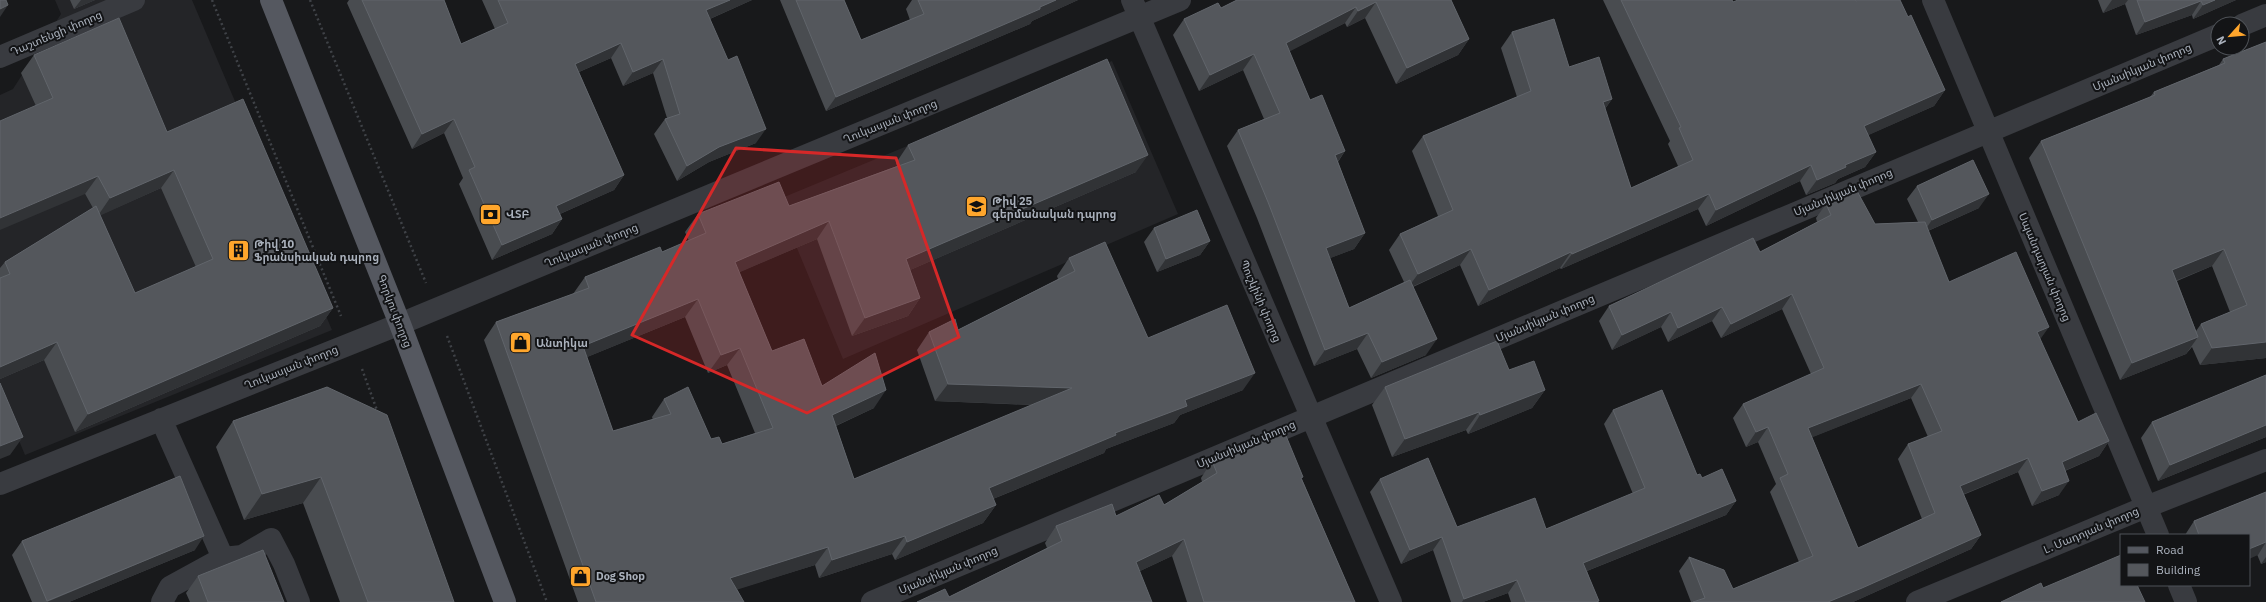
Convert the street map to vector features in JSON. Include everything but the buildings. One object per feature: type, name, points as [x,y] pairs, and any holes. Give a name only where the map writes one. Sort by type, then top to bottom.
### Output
[{"type":"main road","name":"Գորկու փողոց","points":[[271,0],[400,324],[505,602]]},
{"type":"street","name":"Դաշտենցի փողոց","points":[[0,57],[134,0]]},
{"type":"street","name":"Ղուկասյան փողոց","points":[[0,484],[400,324],[1135,9],[1180,0]]},
{"type":"street","name":"Սպանդարյան փողոց","points":[[1933,0],[2158,534]]},
{"type":"street","name":"Պուշկինի փողոց","points":[[1135,9],[1390,602]]},
{"type":"street","points":[[2250,22],[2266,15]]},
{"type":"street","name":"Մյանսիկյան փողոց","points":[[872,602],[2210,38]]},
{"type":"street","points":[[161,419],[223,558]]},
{"type":"street","name":"L. Մադոյան փողոց","points":[[1917,602],[2146,507],[2266,460]]},
{"type":"street","points":[[162,602],[170,587],[223,558],[242,556],[271,539],[284,564],[299,602]]},
{"type":"street","points":[[2179,586],[2186,602]]},
{"type":"path","points":[[212,0],[352,343],[379,417]]},
{"type":"highlighted area","points":[[736,148],[896,158],[959,337],[807,413],[632,335]]},
{"type":"shaded area","name":"Թիվ 10 Ֆրանսիական դպրոց","points":[[55,0],[192,0],[332,330],[25,455],[0,395],[0,95],[13,89],[61,14]]},
{"type":"shaded area","name":"Թիվ 25 գերմանական դպրոց","points":[[1112,61],[1178,214],[843,359],[777,200]]},
{"type":"place","name":"Թիվ 25 գերմանական դպրոց","points":[[977,207]]},
{"type":"place","name":"ՎՏԲ","points":[[490,214]]},
{"type":"place","name":"Թիվ 10 Ֆրանսիական դպրոց","points":[[238,250]]},
{"type":"place","name":"Անտիկա","points":[[521,343]]},
{"type":"place","name":"Dog Shop","points":[[580,576]]}]
